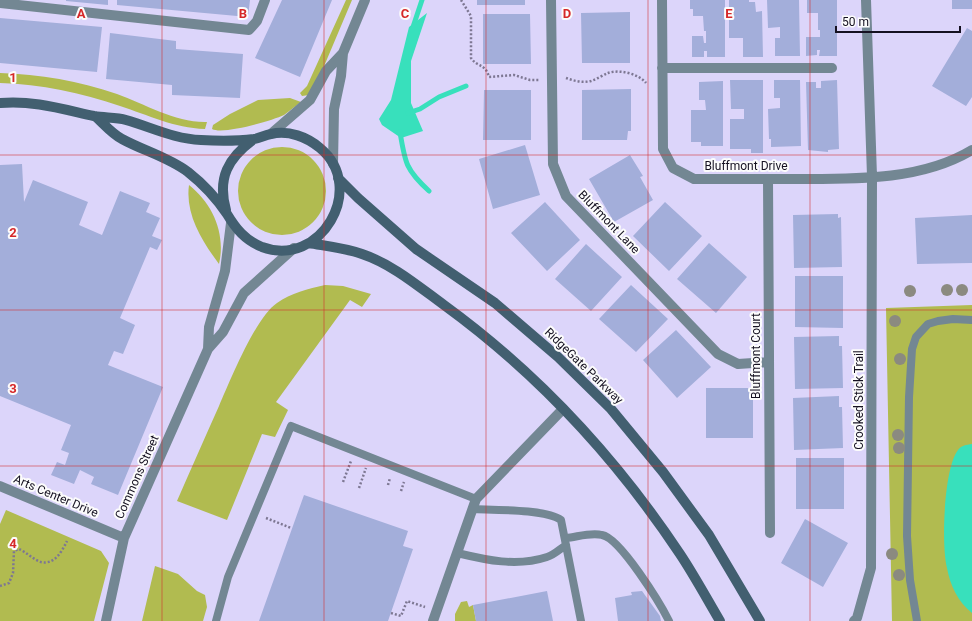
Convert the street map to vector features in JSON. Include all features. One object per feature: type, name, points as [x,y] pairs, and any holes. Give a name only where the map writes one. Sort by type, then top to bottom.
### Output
[{"type":"main road","name":"RidgeGate Parkway","points":[[0,103],[34,103],[95,116],[124,119],[181,137],[200,140],[254,139],[272,134],[290,133],[307,139],[322,149],[333,164],[338,178],[338,201],[331,222],[321,234],[308,243],[294,248],[279,250],[264,247],[250,241],[204,187],[188,172],[167,159],[121,138],[95,116]]},
{"type":"main road","name":"RidgeGate Parkway","points":[[229,218],[223,199],[223,181],[229,164],[240,150],[254,139]]},
{"type":"main road","name":"RidgeGate Parkway","points":[[338,178],[358,198],[416,249],[495,303],[558,357],[611,409],[663,472],[709,535],[760,621]]},
{"type":"main road","points":[[308,243],[362,254],[406,277],[473,326],[533,378],[585,432],[636,493],[680,554],[720,621]]},
{"type":"street","points":[[0,3],[249,30],[257,21],[265,0]]},
{"type":"street","points":[[333,164],[334,109],[341,76],[343,53],[365,0]]},
{"type":"street","name":"Bluffmont Lane","points":[[551,0],[553,164],[566,196],[718,354],[738,364],[769,362]]},
{"type":"street","name":"Bluffmont Drive","points":[[662,0],[663,149],[673,168],[694,179],[850,179],[872,176]]},
{"type":"street","name":"Crooked Stick Trail","points":[[854,621],[857,618],[871,568],[872,176],[866,0]]},
{"type":"street","points":[[272,134],[310,100],[326,71],[343,53]]},
{"type":"street","points":[[662,68],[832,68]]},
{"type":"street","points":[[872,176],[913,173],[957,159],[972,150]]},
{"type":"street","name":"Bluffmont Court","points":[[768,179],[770,533]]},
{"type":"street","name":"Commons Street","points":[[208,349],[209,327],[225,272],[229,218]]},
{"type":"street","name":"Commons Street","points":[[106,621],[124,538],[208,349],[223,332],[244,293],[294,248]]},
{"type":"street","points":[[435,616],[476,499],[563,409]]},
{"type":"street","name":"Arts Center Drive","points":[[0,486],[124,538]]},
{"type":"lane","points":[[917,621],[909,573],[907,536],[909,411],[912,349],[916,337],[928,324],[954,319],[972,320]]},
{"type":"lane","points":[[216,621],[228,577],[291,426],[476,499]]},
{"type":"lane","points":[[472,510],[540,513],[557,517],[561,520],[582,621]]},
{"type":"lane","points":[[457,553],[487,560],[510,562],[548,557],[566,542],[602,534],[615,541],[649,589],[669,621]]},
{"type":"path","points":[[461,0],[471,16],[471,58],[474,63],[483,65],[490,77],[505,75],[530,80],[544,79]]},
{"type":"path","points":[[566,78],[573,81],[591,80],[614,72],[625,72],[643,79],[646,83]]},
{"type":"path","points":[[343,482],[355,452]]},
{"type":"path","points":[[359,488],[370,458]]},
{"type":"path","points":[[0,586],[9,583],[12,573],[14,551],[19,549],[42,562],[50,561],[60,555],[67,541]]},
{"type":"path","points":[[391,613],[401,616],[407,601],[435,616]]},
{"type":"shaded area","points":[[346,0],[352,0],[322,71],[309,95],[302,96],[300,93],[307,86]]},
{"type":"shaded area","points":[[427,13],[411,61],[411,103],[423,131],[401,138],[382,125],[379,119],[391,100],[409,27]]},
{"type":"shaded area","points":[[0,73],[30,75],[89,85],[117,94],[172,116],[207,122],[205,129],[172,124],[105,101],[76,93],[31,85],[0,83]]},
{"type":"shaded area","points":[[290,98],[301,102],[278,118],[236,129],[212,129],[213,125],[230,114],[258,100]]},
{"type":"shaded area","points":[[273,147],[291,147],[307,154],[319,166],[326,182],[326,200],[319,216],[307,228],[291,235],[273,235],[257,228],[245,216],[238,200],[238,182],[245,166],[257,154]]},
{"type":"shaded area","points":[[189,185],[205,201],[216,220],[221,242],[219,264],[201,237],[192,217],[188,196]]},
{"type":"shaded area","points":[[325,285],[343,286],[371,294],[362,307],[350,300],[276,402],[288,410],[275,437],[262,434],[227,520],[177,501],[236,366],[260,322],[277,303],[282,300],[300,292]]},
{"type":"shaded area","points":[[972,305],[972,621],[892,621],[886,308]]},
{"type":"shaded area","points":[[972,444],[972,613],[967,609],[955,593],[950,581],[945,557],[944,525],[947,489],[953,459],[961,447]]},
{"type":"shaded area","points":[[6,510],[101,551],[109,563],[94,621],[0,621],[0,524]]},
{"type":"shaded area","points":[[155,566],[178,574],[197,591],[205,595],[207,607],[203,621],[142,621]]},
{"type":"shaded area","points":[[467,601],[469,607],[473,605],[476,621],[455,621],[455,614],[461,602]]},
{"type":"building","points":[[108,0],[108,5],[66,1]]},
{"type":"building","points":[[117,0],[250,0],[248,17],[117,5]]},
{"type":"building","points":[[282,0],[332,0],[300,77],[255,58]]},
{"type":"building","points":[[477,0],[525,0],[525,5],[477,5]]},
{"type":"building","points":[[690,0],[725,0],[725,57],[707,57],[707,51],[704,51],[704,57],[692,57],[692,36],[703,36],[704,43],[706,43],[706,31],[704,31],[703,16],[693,16],[693,9],[690,9]]},
{"type":"building","points":[[729,0],[749,0],[749,2],[755,2],[756,12],[762,11],[763,57],[743,57],[743,38],[729,38]]},
{"type":"building","points":[[767,0],[799,0],[800,56],[775,56],[775,38],[780,38],[780,27],[768,28]]},
{"type":"building","points":[[807,0],[837,0],[837,56],[819,56],[820,50],[817,50],[817,55],[806,56],[806,37],[820,37],[820,30],[818,30],[818,13],[807,13]]},
{"type":"building","points":[[952,0],[972,0],[972,9],[952,9]]},
{"type":"building","points":[[630,12],[630,63],[582,63],[581,13]]},
{"type":"building","points":[[483,14],[530,14],[531,64],[483,64]]},
{"type":"building","points":[[0,18],[102,27],[97,72],[0,63]]},
{"type":"building","points":[[967,28],[972,31],[972,97],[966,106],[932,86]]},
{"type":"building","points":[[110,33],[176,41],[176,49],[243,54],[240,98],[172,95],[172,85],[106,79]]},
{"type":"building","points":[[730,80],[763,80],[763,153],[751,153],[751,149],[730,149],[730,119],[744,119],[744,109],[731,109]]},
{"type":"building","points":[[774,80],[800,80],[801,146],[771,147],[771,139],[769,139],[768,109],[780,108],[780,98],[774,98]]},
{"type":"building","points":[[837,80],[839,149],[828,150],[828,152],[808,150],[806,82],[816,82],[816,88],[821,88],[821,81]]},
{"type":"building","points":[[723,81],[723,146],[701,146],[701,142],[691,142],[691,110],[706,110],[705,100],[699,100],[699,82]]},
{"type":"building","points":[[631,89],[631,131],[628,131],[627,140],[582,140],[582,90]]},
{"type":"building","points":[[484,90],[531,90],[531,140],[483,140]]},
{"type":"building","points":[[525,145],[540,195],[493,209],[479,159]]},
{"type":"building","points":[[630,155],[643,176],[640,177],[653,200],[614,222],[589,179]]},
{"type":"building","points":[[22,164],[24,202],[33,180],[88,202],[79,225],[102,235],[120,191],[150,203],[146,212],[160,218],[152,236],[162,240],[157,250],[150,247],[120,318],[135,325],[123,354],[114,351],[108,365],[163,387],[118,495],[91,484],[94,477],[80,470],[74,484],[51,475],[57,462],[65,465],[69,453],[61,450],[71,425],[0,396],[0,165]]},
{"type":"building","points":[[545,202],[580,240],[547,271],[511,233]]},
{"type":"building","points":[[665,202],[702,236],[669,271],[633,236]]},
{"type":"building","points":[[838,214],[838,218],[841,217],[842,267],[794,268],[793,215]]},
{"type":"building","points":[[972,215],[972,263],[917,264],[915,218]]},
{"type":"building","points":[[709,243],[747,277],[716,313],[677,279]]},
{"type":"building","points":[[586,244],[622,277],[591,311],[555,279]]},
{"type":"building","points":[[795,276],[843,276],[843,328],[795,327]]},
{"type":"building","points":[[631,285],[668,319],[636,352],[599,319]]},
{"type":"building","points":[[676,330],[711,367],[677,398],[643,360]]},
{"type":"building","points":[[839,336],[839,346],[842,346],[843,388],[795,389],[794,337]]},
{"type":"building","points":[[706,388],[753,388],[753,438],[706,438]]},
{"type":"building","points":[[839,396],[839,407],[842,407],[843,448],[794,450],[793,398]]},
{"type":"building","points":[[796,458],[844,458],[844,509],[796,509]]},
{"type":"building","points":[[304,495],[408,531],[403,546],[413,549],[388,621],[259,621]]},
{"type":"building","points":[[805,519],[848,543],[823,587],[781,563]]},
{"type":"building","points":[[547,591],[553,621],[476,621],[473,605]]},
{"type":"building","points":[[642,591],[660,616],[661,621],[618,621],[615,598],[632,595],[631,592]]},
{"type":"waterway","points":[[412,30],[422,0]]},
{"type":"waterway","points":[[408,113],[420,109],[439,97],[466,86]]},
{"type":"waterway","points":[[400,132],[405,159],[415,177],[429,191]]}]
